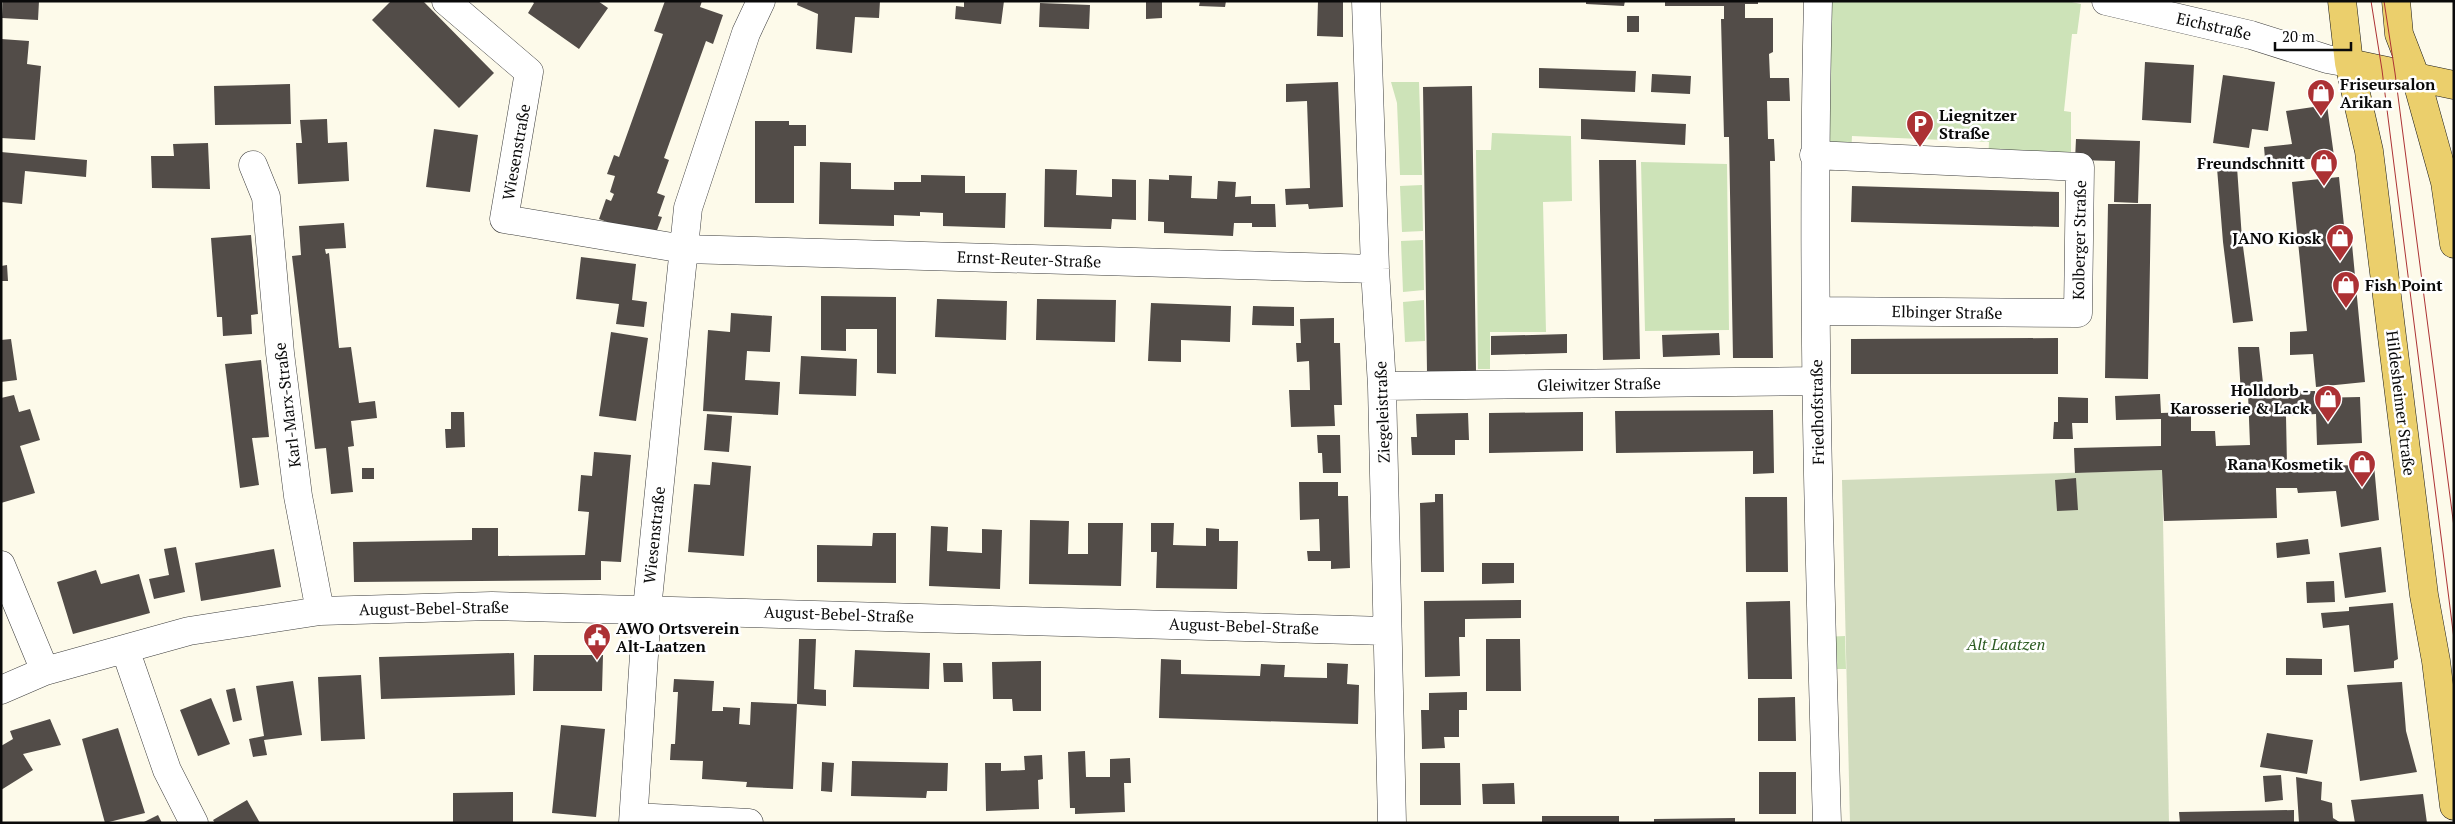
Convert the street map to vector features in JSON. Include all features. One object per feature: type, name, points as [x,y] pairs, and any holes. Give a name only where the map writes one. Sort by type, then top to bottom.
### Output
[{"type":"main road","name":"Hildesheimer Straße","points":[[2342,1],[2350,63],[2369,151],[2424,595],[2436,661],[2454,806]]},
{"type":"main road","points":[[2396,1],[2399,34],[2416,78],[2438,157],[2449,204],[2454,244]]},
{"type":"main road","points":[[2350,63],[2454,85]]},
{"type":"main road","points":[[2438,157],[2454,132]]},
{"type":"street","name":"Wiesenstraße","points":[[446,1],[529,72],[504,219],[684,248]]},
{"type":"street","name":"Wiesenstraße","points":[[633,820],[647,609],[688,208],[746,32],[761,1]]},
{"type":"street","name":"Ziegeleistraße","points":[[1366,1],[1375,269],[1382,386],[1392,823]]},
{"type":"street","name":"Friedhofstraße","points":[[1818,1],[1814,155],[1816,381],[1826,823]]},
{"type":"street","name":"Eichstraße","points":[[2106,1],[2251,34],[2327,59],[2350,63]]},
{"type":"street","name":"Kolberger Straße","points":[[1814,155],[2080,167],[2078,313]]},
{"type":"street","name":"Karl-Marx-Straße","points":[[253,165],[266,197],[280,353],[298,496],[320,611]]},
{"type":"street","name":"Ernst-Reuter-Straße","points":[[684,248],[1375,269]]},
{"type":"street","name":"Elbinger Straße","points":[[1816,311],[2078,313]]},
{"type":"street","name":"Gleiwitzer Straße","points":[[1382,386],[1816,381]]},
{"type":"street","points":[[1,565],[45,671]]},
{"type":"street","name":"August-Bebel-Straße","points":[[1,690],[45,671],[189,631],[320,611],[492,606],[1387,631]]},
{"type":"street","points":[[125,649],[167,770],[194,823]]},
{"type":"street","points":[[633,820],[749,823]]},
{"type":"green space","points":[[1822,1],[2067,1],[2081,4],[2077,34],[2072,34],[2064,111],[2071,112],[2071,166],[1988,161],[1989,142],[1852,136],[1851,154],[1822,153]]},
{"type":"green space","points":[[1391,82],[1419,82],[1422,175],[1400,175],[1397,103]]},
{"type":"green space","points":[[1492,133],[1571,136],[1572,201],[1543,202],[1546,332],[1490,332],[1490,369],[1478,369],[1476,150],[1491,150]]},
{"type":"green space","points":[[1641,162],[1727,164],[1729,330],[1645,331]]},
{"type":"green space","points":[[1422,185],[1423,231],[1402,232],[1400,186]]},
{"type":"green space","points":[[1423,240],[1424,290],[1403,292],[1401,241]]},
{"type":"green space","points":[[1424,300],[1425,341],[1405,342],[1403,302]]},
{"type":"green space","name":"Alt Laatzen","points":[[2162,470],[2169,823],[1850,823],[1842,480]]},
{"type":"green space","points":[[1845,636],[1846,669],[1823,669],[1822,637]]},
{"type":"building","points":[[3,1],[39,1],[38,20],[2,18]]},
{"type":"building","points":[[391,1],[423,1],[494,73],[459,108],[372,20]]},
{"type":"building","points":[[532,1],[598,1],[608,8],[579,49],[528,13],[534,3]]},
{"type":"building","points":[[665,1],[702,1],[700,7],[723,15],[713,44],[706,41],[664,158],[669,160],[657,193],[665,196],[658,216],[662,217],[656,233],[642,235],[599,219],[606,199],[611,201],[614,194],[610,192],[615,176],[607,174],[614,155],[619,157],[663,34],[654,31]]},
{"type":"building","points":[[798,1],[880,1],[879,18],[855,17],[852,53],[816,49],[818,14],[797,5]]},
{"type":"building","points":[[964,1],[1004,1],[1001,24],[955,19],[956,6],[964,7]]},
{"type":"building","points":[[1146,1],[1162,1],[1162,18],[1146,19]]},
{"type":"building","points":[[1200,1],[1226,1],[1225,7],[1199,6]]},
{"type":"building","points":[[1318,1],[1343,1],[1343,37],[1317,36]]},
{"type":"building","points":[[1586,1],[1625,1],[1624,6],[1586,4]]},
{"type":"building","points":[[1665,1],[1758,1],[1758,4],[1745,4],[1745,18],[1773,18],[1773,52],[1769,54],[1770,78],[1789,78],[1790,101],[1767,101],[1768,139],[1774,139],[1775,161],[1770,161],[1773,358],[1733,358],[1729,137],[1724,137],[1721,19],[1724,19],[1724,6],[1665,6]]},
{"type":"building","points":[[1040,3],[1090,5],[1089,29],[1039,27]]},
{"type":"building","points":[[1627,16],[1639,16],[1639,32],[1627,32]]},
{"type":"building","points":[[1,39],[29,41],[27,64],[41,66],[35,140],[1,138]]},
{"type":"building","points":[[2145,62],[2194,65],[2191,123],[2142,120]]},
{"type":"building","points":[[1539,68],[1636,71],[1635,92],[1539,88]]},
{"type":"building","points":[[1652,74],[1691,76],[1690,94],[1651,92]]},
{"type":"building","points":[[2223,75],[2275,82],[2268,131],[2252,129],[2249,148],[2213,143]]},
{"type":"building","points":[[1338,82],[1343,207],[1309,209],[1308,204],[1286,205],[1285,189],[1310,188],[1307,101],[1286,102],[1286,84]]},
{"type":"building","points":[[290,84],[291,124],[215,125],[214,86]]},
{"type":"building","points":[[1472,86],[1476,371],[1427,371],[1423,87]]},
{"type":"building","points":[[2327,105],[2334,156],[2293,161],[2294,167],[2266,170],[2264,147],[2292,144],[2286,111]]},
{"type":"building","points":[[327,119],[328,143],[347,142],[349,181],[298,184],[296,143],[302,143],[300,120]]},
{"type":"building","points":[[1581,119],[1686,124],[1685,145],[1581,139]]},
{"type":"building","points":[[755,121],[789,121],[789,125],[806,125],[806,146],[794,146],[794,203],[755,203]]},
{"type":"building","points":[[434,129],[478,135],[470,192],[426,187]]},
{"type":"building","points":[[2076,139],[2140,141],[2138,203],[2114,202],[2115,161],[2075,160]]},
{"type":"building","points":[[208,143],[210,189],[152,188],[151,156],[174,156],[173,144]]},
{"type":"building","points":[[1,152],[87,160],[86,177],[25,171],[22,204],[1,202]]},
{"type":"building","points":[[1599,160],[1636,160],[1640,359],[1603,360]]},
{"type":"building","points":[[820,162],[851,163],[851,189],[894,190],[894,182],[921,182],[921,175],[965,176],[965,193],[1006,193],[1005,228],[943,226],[943,213],[920,212],[920,216],[894,215],[894,226],[819,224]]},
{"type":"building","points":[[2237,167],[2242,239],[2253,321],[2233,323],[2223,242],[2217,168]]},
{"type":"building","points":[[1045,169],[1077,170],[1076,195],[1112,197],[1112,179],[1136,180],[1136,220],[1112,219],[1111,229],[1044,227]]},
{"type":"building","points":[[1169,175],[1192,176],[1191,198],[1217,199],[1218,181],[1236,182],[1235,197],[1251,196],[1251,204],[1275,204],[1276,227],[1252,227],[1252,223],[1234,223],[1233,236],[1164,233],[1164,222],[1148,221],[1149,179],[1169,180]]},
{"type":"building","points":[[2339,177],[2346,245],[2352,244],[2365,382],[2316,387],[2313,354],[2290,355],[2290,332],[2307,331],[2292,182]]},
{"type":"building","points":[[1852,186],[2059,192],[2059,227],[1851,222]]},
{"type":"building","points":[[2108,204],[2151,204],[2148,379],[2105,378]]},
{"type":"building","points":[[344,223],[346,248],[325,249],[326,254],[329,253],[339,348],[351,347],[359,403],[375,401],[377,418],[351,421],[354,446],[348,447],[353,492],[331,494],[326,448],[315,449],[292,256],[301,255],[299,226]]},
{"type":"building","points":[[251,235],[258,314],[251,315],[252,334],[223,336],[222,317],[217,317],[211,238]]},
{"type":"building","points":[[581,257],[636,264],[632,300],[647,302],[644,327],[616,324],[619,304],[576,299]]},
{"type":"building","points":[[7,265],[8,281],[1,281],[1,266]]},
{"type":"building","points":[[821,296],[896,297],[896,374],[877,373],[877,329],[846,329],[846,351],[821,350]]},
{"type":"building","points":[[937,299],[1007,301],[1006,340],[935,337]]},
{"type":"building","points":[[1037,299],[1116,300],[1115,342],[1036,340]]},
{"type":"building","points":[[1151,303],[1231,306],[1230,342],[1181,340],[1181,362],[1148,361]]},
{"type":"building","points":[[1253,306],[1294,307],[1294,326],[1252,325]]},
{"type":"building","points":[[731,313],[772,316],[770,352],[747,351],[745,380],[780,382],[778,415],[703,411],[708,330],[730,332]]},
{"type":"building","points":[[1334,318],[1334,343],[1340,343],[1342,405],[1334,405],[1335,426],[1291,427],[1289,390],[1310,390],[1309,361],[1297,362],[1296,343],[1301,343],[1300,319]]},
{"type":"building","points":[[611,332],[648,338],[636,421],[599,416]]},
{"type":"building","points":[[1719,333],[1720,355],[1663,357],[1662,335]]},
{"type":"building","points":[[1567,334],[1567,353],[1491,355],[1491,336]]},
{"type":"building","points":[[2058,338],[2058,374],[1851,374],[1851,339]]},
{"type":"building","points":[[11,339],[17,380],[1,382],[1,340]]},
{"type":"building","points":[[2238,347],[2259,347],[2264,392],[2315,391],[2315,398],[2360,397],[2362,443],[2317,445],[2316,414],[2286,416],[2287,466],[2374,465],[2379,520],[2341,527],[2336,491],[2298,493],[2297,488],[2276,488],[2277,518],[2164,521],[2162,470],[2075,473],[2074,448],[2161,446],[2161,419],[2116,420],[2115,396],[2160,394],[2161,413],[2191,412],[2191,431],[2215,431],[2216,446],[2250,445],[2248,393],[2241,394]]},
{"type":"building","points":[[801,356],[857,359],[856,396],[799,394]]},
{"type":"building","points":[[261,360],[269,437],[252,438],[259,485],[240,488],[225,364]]},
{"type":"building","points":[[14,395],[19,412],[30,409],[40,440],[20,446],[35,493],[1,503],[1,398]]},
{"type":"building","points":[[2058,397],[2088,398],[2088,423],[2072,423],[2073,439],[2053,439],[2054,422],[2058,422]]},
{"type":"building","points":[[1773,410],[1774,473],[1753,474],[1753,451],[1616,453],[1615,411]]},
{"type":"building","points":[[451,412],[464,412],[465,447],[446,448],[445,429],[451,429]]},
{"type":"building","points":[[1583,412],[1583,451],[1489,453],[1489,413]]},
{"type":"building","points":[[1468,413],[1469,440],[1455,440],[1455,455],[1412,455],[1411,437],[1417,437],[1416,414]]},
{"type":"building","points":[[707,414],[732,416],[729,452],[704,450]]},
{"type":"building","points":[[1317,435],[1340,435],[1341,473],[1323,473],[1322,453],[1318,453]]},
{"type":"building","points":[[594,452],[631,455],[621,562],[601,561],[601,580],[354,582],[353,542],[472,540],[472,528],[498,528],[498,556],[585,555],[589,512],[578,511],[581,475],[592,476]]},
{"type":"building","points":[[712,462],[751,466],[744,556],[688,552],[694,484],[710,485]]},
{"type":"building","points":[[362,468],[374,468],[374,479],[362,479]]},
{"type":"building","points":[[2076,478],[2078,510],[2057,511],[2055,480]]},
{"type":"building","points":[[1299,482],[1338,482],[1338,496],[1348,496],[1350,568],[1331,569],[1331,561],[1308,561],[1307,551],[1320,551],[1319,519],[1300,520]]},
{"type":"building","points":[[1435,494],[1443,494],[1444,572],[1421,572],[1420,503],[1435,502]]},
{"type":"building","points":[[1745,497],[1787,497],[1788,572],[1746,572]]},
{"type":"building","points":[[1030,520],[1069,521],[1068,554],[1088,554],[1088,523],[1123,523],[1121,586],[1029,584]]},
{"type":"building","points":[[1151,523],[1174,523],[1173,545],[1206,546],[1206,528],[1219,529],[1219,541],[1238,541],[1237,589],[1156,588],[1157,552],[1151,552]]},
{"type":"building","points":[[931,526],[948,527],[947,551],[982,553],[982,529],[1002,530],[1000,589],[929,586]]},
{"type":"building","points":[[873,533],[896,533],[896,583],[817,582],[817,545],[872,546]]},
{"type":"building","points":[[2308,539],[2310,554],[2277,558],[2276,543]]},
{"type":"building","points":[[176,547],[185,592],[154,599],[149,579],[169,575],[164,549]]},
{"type":"building","points":[[2381,547],[2386,592],[2345,598],[2339,553]]},
{"type":"building","points":[[274,549],[281,587],[201,601],[195,563]]},
{"type":"building","points":[[1482,563],[1514,563],[1514,583],[1482,584]]},
{"type":"building","points":[[96,570],[101,584],[139,574],[150,613],[73,634],[57,582]]},
{"type":"building","points":[[2334,581],[2335,602],[2307,603],[2306,582]]},
{"type":"building","points":[[1521,600],[1521,618],[1465,619],[1465,637],[1459,637],[1460,676],[1425,677],[1424,601]]},
{"type":"building","points":[[1790,601],[1792,679],[1748,679],[1746,602]]},
{"type":"building","points":[[2393,603],[2398,659],[2394,661],[2394,668],[2354,672],[2349,625],[2323,628],[2321,613],[2349,611],[2349,607]]},
{"type":"building","points":[[799,639],[816,639],[814,689],[826,690],[826,706],[797,704]]},
{"type":"building","points":[[1486,639],[1520,639],[1521,691],[1486,691]]},
{"type":"building","points":[[855,650],[930,653],[929,689],[853,687]]},
{"type":"building","points":[[514,653],[515,695],[381,699],[379,657]]},
{"type":"building","points":[[534,655],[603,655],[602,691],[533,691]]},
{"type":"building","points":[[2286,658],[2322,659],[2322,675],[2286,675]]},
{"type":"building","points":[[1161,659],[1181,660],[1181,674],[1260,676],[1261,664],[1285,665],[1284,677],[1327,678],[1327,663],[1348,664],[1347,684],[1359,685],[1358,724],[1159,718]]},
{"type":"building","points":[[1041,661],[1041,711],[1013,711],[1012,699],[993,699],[992,662]]},
{"type":"building","points":[[943,663],[962,663],[963,682],[944,682]]},
{"type":"building","points":[[361,675],[365,739],[321,741],[318,677]]},
{"type":"building","points":[[674,679],[714,681],[712,711],[723,711],[723,707],[740,708],[739,724],[750,725],[751,702],[797,704],[793,789],[746,787],[747,782],[702,779],[703,761],[670,760],[671,744],[675,744],[678,692],[673,692]]},
{"type":"building","points":[[293,681],[302,735],[264,740],[267,755],[253,757],[249,739],[264,736],[256,686]]},
{"type":"building","points":[[2402,682],[2406,731],[2417,772],[2360,781],[2347,685]]},
{"type":"building","points":[[235,688],[242,720],[233,722],[226,690]]},
{"type":"building","points":[[1467,692],[1467,710],[1459,710],[1459,737],[1444,737],[1445,748],[1422,749],[1421,710],[1429,710],[1429,693]]},
{"type":"building","points":[[1795,697],[1796,741],[1758,741],[1758,698]]},
{"type":"building","points":[[211,698],[230,744],[198,756],[180,710]]},
{"type":"building","points":[[50,719],[61,745],[23,754],[33,770],[1,790],[1,746],[13,739],[10,731]]},
{"type":"building","points":[[561,725],[605,729],[596,817],[552,813]]},
{"type":"building","points":[[118,728],[145,813],[105,823],[82,739]]},
{"type":"building","points":[[2267,733],[2313,740],[2307,774],[2260,767]]},
{"type":"building","points":[[1085,751],[1086,777],[1110,777],[1110,759],[1130,758],[1131,783],[1124,783],[1125,812],[1075,814],[1075,808],[1070,808],[1068,752]]},
{"type":"building","points":[[1042,755],[1043,779],[1038,780],[1039,809],[986,811],[985,763],[1001,763],[1001,771],[1025,770],[1024,756]]},
{"type":"building","points":[[852,761],[948,763],[947,791],[927,791],[926,798],[851,796]]},
{"type":"building","points":[[822,762],[834,763],[832,792],[821,791]]},
{"type":"building","points":[[1420,763],[1460,763],[1461,805],[1420,805]]},
{"type":"building","points":[[1759,772],[1796,772],[1796,814],[1759,814]]},
{"type":"building","points":[[2281,775],[2283,800],[2265,802],[2263,776]]},
{"type":"building","points":[[2296,777],[2322,782],[2321,800],[2332,803],[2333,818],[2341,823],[2299,823]]},
{"type":"building","points":[[1514,783],[1515,804],[1483,804],[1482,784]]},
{"type":"building","points":[[513,792],[513,823],[453,823],[453,793]]},
{"type":"building","points":[[2423,794],[2427,823],[2355,823],[2351,800]]},
{"type":"building","points":[[247,800],[260,823],[215,823],[213,820]]},
{"type":"building","points":[[2294,810],[2294,823],[2180,823],[2179,812]]},
{"type":"building","points":[[158,815],[162,823],[142,823]]},
{"type":"building","points":[[1542,816],[1619,816],[1619,823],[1542,823]]},
{"type":"building","points":[[1735,818],[1735,823],[1654,823],[1654,819]]},
{"type":"tram line","points":[[2371,1],[2382,70],[2454,639]]},
{"type":"tram line","points":[[2384,1],[2454,527]]},
{"type":"place","name":"Friseursalon Arikan","points":[[2321,117]]},
{"type":"place","name":"Liegnitzer Straße","points":[[1920,148]]},
{"type":"place","name":"Freundschnitt","points":[[2324,187]]},
{"type":"place","name":"JANO Kiosk","points":[[2340,262]]},
{"type":"place","name":"Fish Point","points":[[2346,309]]},
{"type":"place","name":"Holldorb - Karosserie & Lack","points":[[2328,423]]},
{"type":"place","name":"Rana Kosmetik","points":[[2362,488]]},
{"type":"place","name":"AWO Ortsverein Alt-Laatzen","points":[[597,661]]}]
